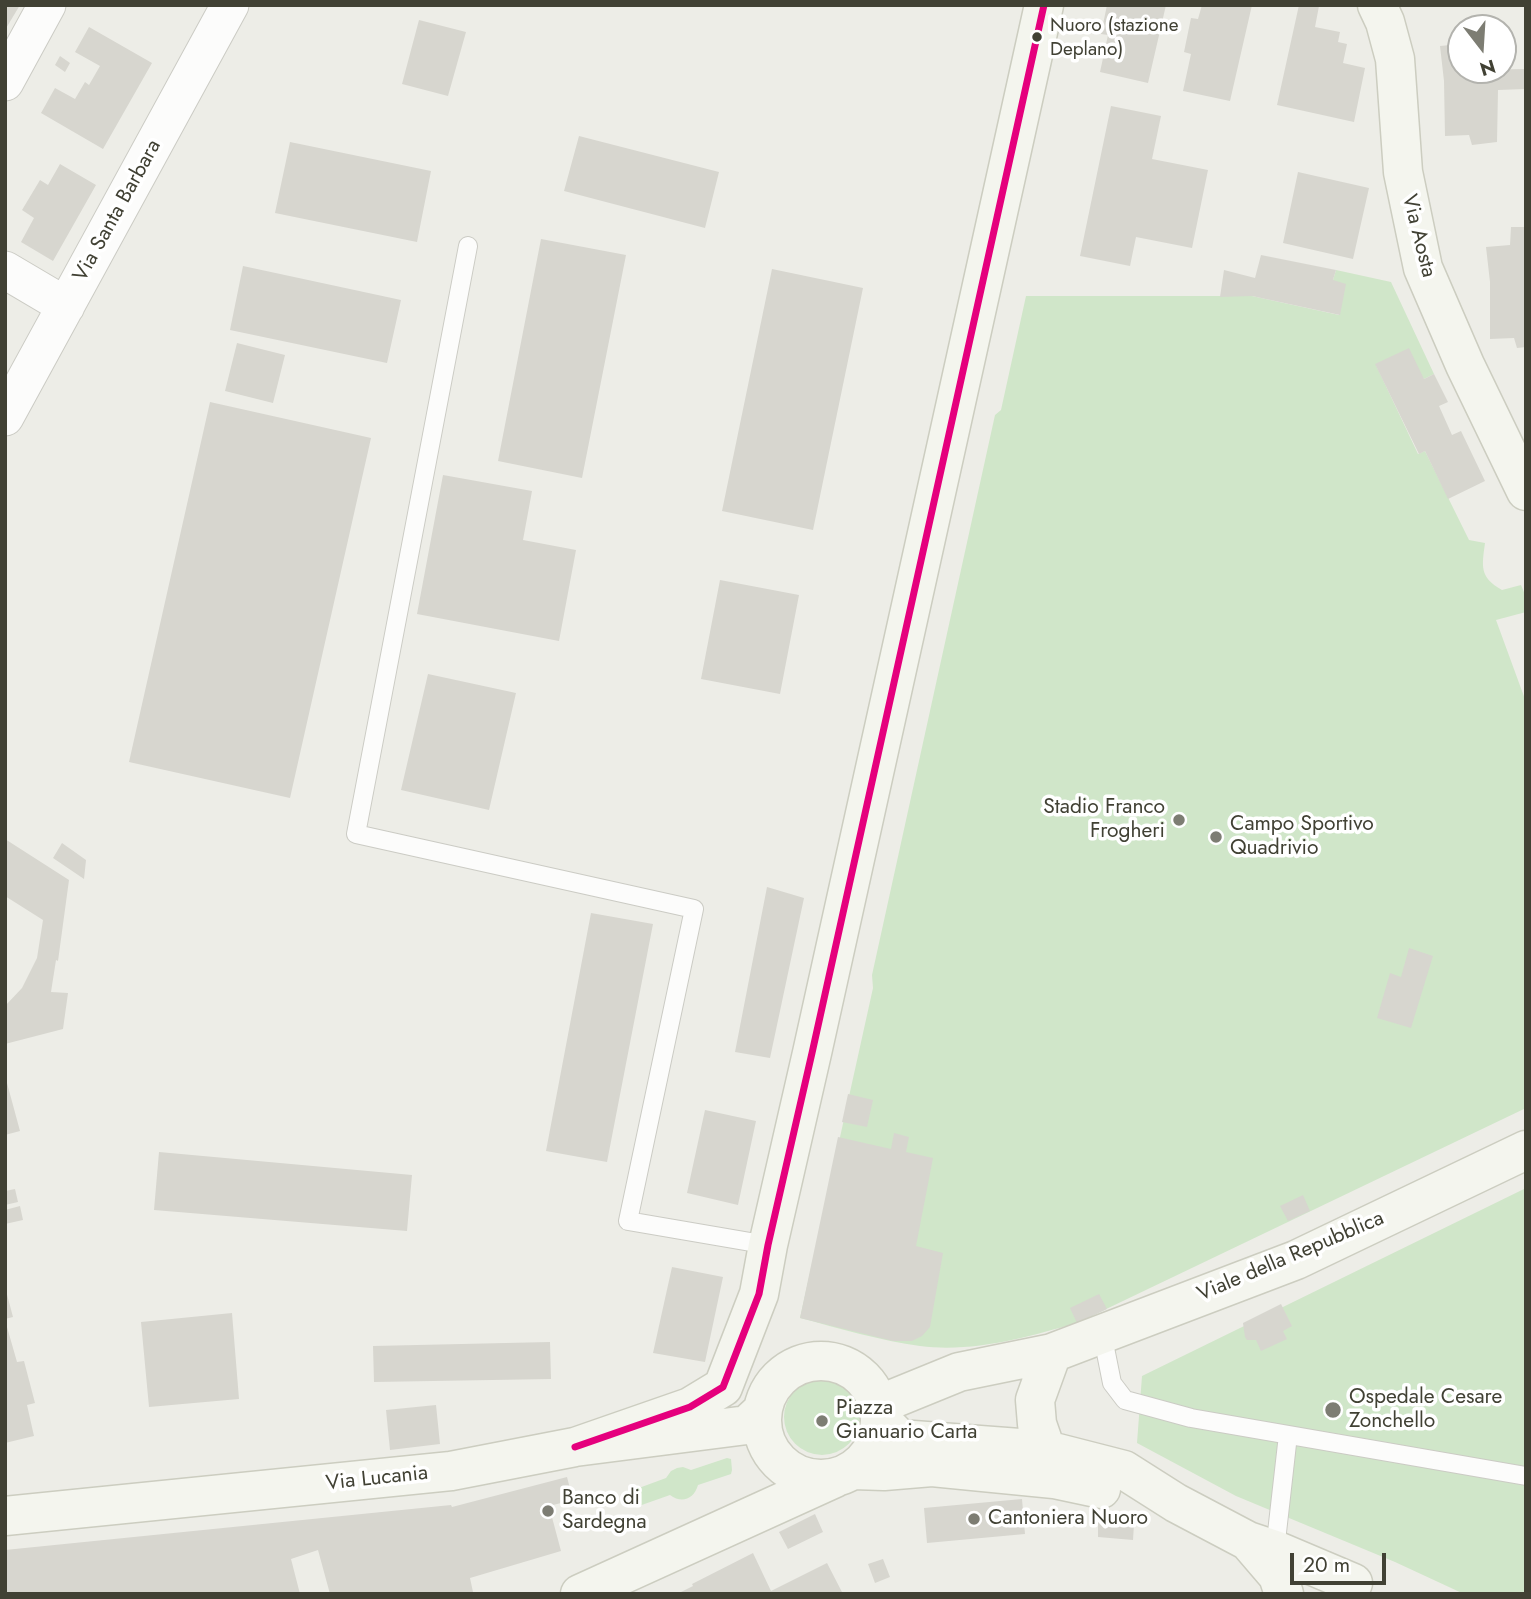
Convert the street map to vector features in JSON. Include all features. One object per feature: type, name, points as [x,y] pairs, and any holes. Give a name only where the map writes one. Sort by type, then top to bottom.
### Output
[{"type":"street","points":[[5,82],[47,5]]},
{"type":"street","name":"Via Santa Barbara","points":[[5,417],[230,5]]},
{"type":"street","points":[[1044,5],[768,1245],[759,1294],[758,1412],[764,1439],[771,1452],[780,1464],[806,1478],[820,1479],[844,1474],[932,1467],[1050,1465],[1124,1470],[1176,1503],[1261,1545],[1365,1588]]},
{"type":"street","name":"Via Aosta","points":[[1377,5],[1385,22],[1395,59],[1403,172],[1423,268],[1465,365],[1526,491]]},
{"type":"street","points":[[5,270],[66,306]]},
{"type":"street","name":"Viale della Repubblica","points":[[879,1412],[959,1372],[1052,1353],[1296,1260],[1526,1150]]},
{"type":"street","points":[[575,1447],[690,1407],[723,1387],[759,1294]]},
{"type":"street","points":[[1050,1465],[1037,1424],[1035,1400],[1052,1353]]},
{"type":"street","points":[[580,1594],[844,1474],[862,1463],[870,1454],[880,1432],[879,1412],[874,1393],[867,1382],[847,1367],[836,1363],[811,1362],[788,1371],[771,1389],[758,1412]]},
{"type":"street","name":"Via Lucania","points":[[5,1516],[451,1471],[758,1412]]},
{"type":"street","points":[[879,1412],[900,1439],[1050,1465]]},
{"type":"street","points":[[1261,1545],[1278,1576],[1284,1594]]},
{"type":"street","points":[[1307,1594],[1316,1587],[1334,1582],[1365,1588]]},
{"type":"lane","points":[[468,246],[356,834],[694,909],[628,1221],[768,1245]]},
{"type":"lane","points":[[1102,1333],[1112,1383],[1125,1400],[1191,1418],[1526,1476]]},
{"type":"lane","points":[[1261,1545],[1288,1435]]},
{"type":"green space","name":"Stadio Franco Frogheri","points":[[1336,270],[1391,282],[1434,374],[1424,379],[1376,365],[1418,454],[1425,451],[1469,540],[1485,543],[1483,565],[1489,580],[1502,590],[1521,585],[1526,597],[1526,612],[1496,620],[1526,702],[1526,1108],[1077,1323],[1000,1342],[940,1348],[891,1341],[800,1318],[995,415],[1001,410],[1026,296],[1252,296],[1339,315],[1333,280]]},
{"type":"green space","name":"Ospedale Cesare Zonchello","points":[[1526,1188],[1526,1594],[1464,1594],[1395,1562],[1236,1496],[1137,1443],[1142,1376]]},
{"type":"green space","name":"Piazza Gianuario Carta","points":[[822,1379],[836,1382],[849,1390],[857,1403],[860,1417],[857,1431],[849,1444],[836,1452],[822,1455],[808,1452],[795,1444],[787,1431],[784,1417],[787,1403],[795,1390],[808,1382]]},
{"type":"green space","points":[[731,1459],[731,1474],[698,1485],[694,1494],[687,1499],[670,1495],[629,1507],[625,1497],[628,1492],[666,1478],[677,1468],[691,1470]]},
{"type":"building","points":[[5,5],[20,5],[5,30]]},
{"type":"building","points":[[1107,5],[1166,5],[1148,83],[1100,72],[1108,35],[1101,34]]},
{"type":"building","points":[[1202,5],[1252,5],[1230,101],[1183,91],[1191,54],[1184,52],[1191,18],[1198,19]]},
{"type":"building","points":[[1299,5],[1319,6],[1315,27],[1340,32],[1338,42],[1347,44],[1343,63],[1365,68],[1354,122],[1277,105]]},
{"type":"building","points":[[419,20],[466,32],[448,96],[402,84]]},
{"type":"building","points":[[89,27],[152,63],[103,149],[41,113],[55,88],[75,99],[85,82],[89,85],[100,66],[75,52]]},
{"type":"building","points":[[1447,45],[1447,84],[1517,84],[1517,69],[1526,69],[1526,89],[1498,90],[1497,142],[1472,145],[1469,135],[1445,136],[1440,46]]},
{"type":"building","points":[[60,56],[70,63],[65,72],[55,65]]},
{"type":"building","points":[[1111,106],[1161,116],[1152,159],[1208,170],[1192,248],[1136,237],[1130,266],[1080,256]]},
{"type":"building","points":[[579,136],[719,172],[705,228],[564,191]]},
{"type":"building","points":[[290,142],[431,171],[417,242],[275,213]]},
{"type":"building","points":[[60,164],[96,185],[53,261],[21,242],[34,218],[22,210],[40,180],[48,185]]},
{"type":"building","points":[[1298,172],[1369,188],[1353,259],[1283,243]]},
{"type":"building","points":[[1511,227],[1526,227],[1526,347],[1517,348],[1514,338],[1490,339],[1490,282],[1486,247],[1510,245]]},
{"type":"building","points":[[541,239],[626,255],[582,478],[498,461]]},
{"type":"building","points":[[1261,255],[1336,270],[1333,280],[1346,284],[1340,315],[1252,296],[1220,297],[1224,270],[1255,278]]},
{"type":"building","points":[[243,266],[401,300],[387,363],[230,330]]},
{"type":"building","points":[[772,269],[863,288],[813,530],[722,511]]},
{"type":"building","points":[[237,343],[285,355],[273,403],[225,391]]},
{"type":"building","points":[[1409,348],[1424,379],[1434,374],[1448,402],[1439,406],[1452,435],[1461,431],[1485,481],[1448,499],[1425,451],[1419,454],[1375,364]]},
{"type":"building","points":[[210,402],[371,438],[290,798],[129,762]]},
{"type":"building","points":[[443,475],[532,491],[523,540],[576,550],[559,641],[417,614]]},
{"type":"building","points":[[720,580],[799,595],[780,694],[701,679]]},
{"type":"building","points":[[428,674],[516,693],[489,810],[401,790]]},
{"type":"building","points":[[5,839],[69,880],[51,992],[68,993],[63,1029],[5,1044],[5,1006],[22,988],[37,958],[43,920],[5,896]]},
{"type":"building","points":[[62,843],[86,860],[84,879],[53,858]]},
{"type":"building","points":[[767,887],[804,898],[770,1058],[735,1052]]},
{"type":"building","points":[[591,913],[653,924],[607,1162],[546,1151]]},
{"type":"building","points":[[1409,948],[1433,956],[1411,1028],[1377,1018],[1390,973],[1401,977]]},
{"type":"building","points":[[5,1083],[20,1131],[5,1135]]},
{"type":"building","points":[[848,1094],[873,1100],[867,1127],[842,1122]]},
{"type":"building","points":[[705,1110],[756,1121],[738,1205],[687,1193]]},
{"type":"building","points":[[894,1133],[909,1137],[906,1152],[933,1158],[916,1246],[943,1253],[930,1327],[922,1336],[912,1341],[893,1341],[800,1318],[838,1137],[891,1149]]},
{"type":"building","points":[[159,1152],[412,1175],[407,1231],[154,1210]]},
{"type":"building","points":[[15,1189],[18,1202],[5,1205],[5,1191]]},
{"type":"building","points":[[1303,1195],[1310,1211],[1288,1221],[1280,1206]]},
{"type":"building","points":[[20,1206],[23,1220],[5,1224],[5,1210]]},
{"type":"building","points":[[672,1267],[723,1277],[705,1362],[653,1353]]},
{"type":"building","points":[[5,1287],[13,1317],[5,1319]]},
{"type":"building","points":[[1099,1294],[1107,1309],[1077,1323],[1070,1308]]},
{"type":"building","points":[[1281,1304],[1292,1326],[1283,1331],[1287,1339],[1261,1351],[1256,1340],[1247,1340],[1245,1337],[1243,1323]]},
{"type":"building","points":[[232,1313],[239,1399],[149,1407],[141,1322]]},
{"type":"building","points":[[5,1320],[17,1362],[24,1361],[35,1403],[27,1405],[34,1436],[5,1443]]},
{"type":"building","points":[[550,1342],[551,1379],[374,1382],[373,1346]]},
{"type":"building","points":[[436,1405],[440,1444],[390,1450],[386,1410]]},
{"type":"building","points":[[567,1477],[573,1500],[549,1506],[561,1551],[470,1578],[473,1592],[466,1594],[330,1594],[318,1550],[291,1559],[300,1594],[5,1594],[5,1550],[452,1507]]},
{"type":"building","name":"Cantoniera Nuoro","points":[[1022,1499],[1025,1534],[927,1543],[924,1508]]},
{"type":"building","points":[[815,1514],[823,1532],[788,1549],[779,1532]]},
{"type":"building","points":[[1098,1522],[1134,1524],[1133,1540],[1098,1537]]},
{"type":"building","points":[[753,1553],[771,1591],[827,1563],[843,1594],[677,1594]]},
{"type":"building","points":[[883,1559],[890,1577],[875,1583],[868,1564]]},
{"type":"transit line","points":[[575,1447],[690,1407],[723,1387],[759,1294],[1044,5]]},
{"type":"place","name":"Nuoro (stazione Deplano)","points":[[1037,37]]},
{"type":"place","name":"Stadio Franco Frogheri","points":[[1179,820]]},
{"type":"place","name":"Campo Sportivo Quadrivio","points":[[1216,837]]},
{"type":"place","name":"Ospedale Cesare Zonchello","points":[[1333,1410]]},
{"type":"place","name":"Piazza Gianuario Carta","points":[[822,1421]]},
{"type":"place","name":"Banco di Sardegna","points":[[548,1511]]},
{"type":"place","name":"Cantoniera Nuoro","points":[[974,1519]]}]
